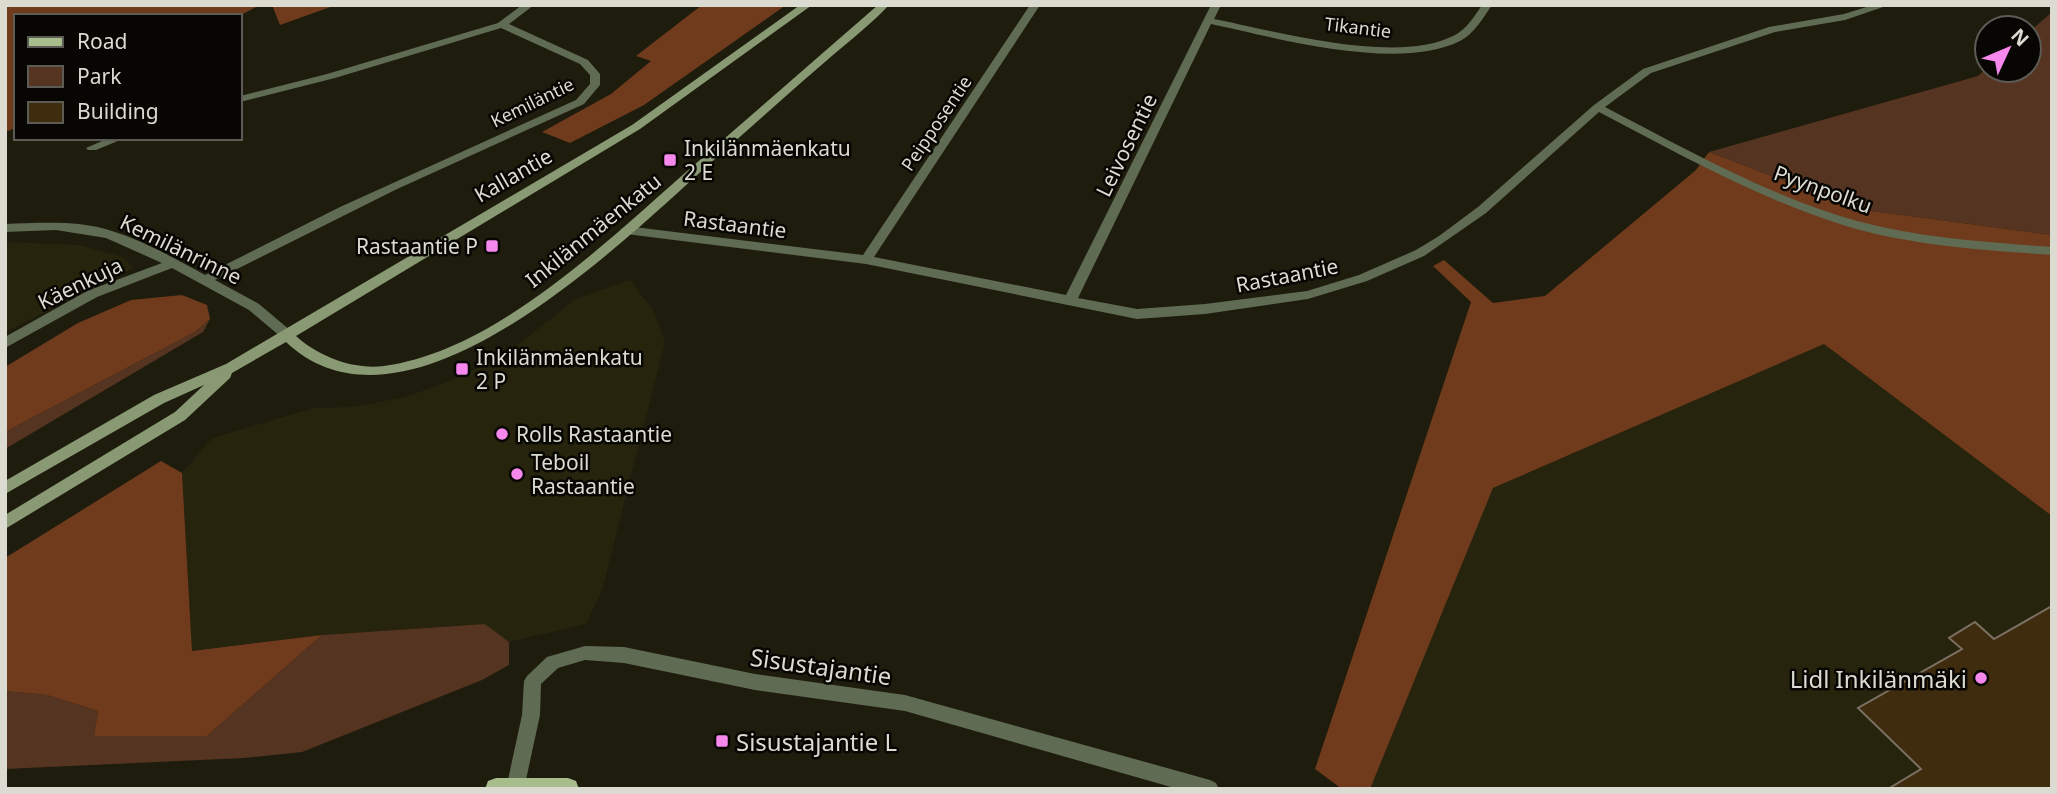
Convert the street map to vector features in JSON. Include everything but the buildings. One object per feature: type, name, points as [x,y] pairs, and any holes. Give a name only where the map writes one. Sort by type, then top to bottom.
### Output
[{"type":"main road","name":"Kallantie","points":[[5,488],[159,399],[231,368],[636,127],[807,5]]},
{"type":"main road","name":"Inkilänmäenkatu","points":[[286,334],[307,354],[331,365],[384,371],[435,359],[485,336],[517,316],[626,230],[884,5]]},
{"type":"main road","name":"Kallantie","points":[[5,523],[180,416],[231,368]]},
{"type":"main road","points":[[509,788],[568,789]]},
{"type":"street","points":[[242,98],[331,76],[502,25],[530,5]]},
{"type":"street","name":"Peipposentie","points":[[866,260],[1035,5]]},
{"type":"street","name":"Leivosentie","points":[[1070,301],[1216,5]]},
{"type":"street","name":"Tikantie","points":[[1209,21],[1376,50],[1418,49],[1462,35],[1487,5]]},
{"type":"street","name":"Rastaantie","points":[[626,230],[866,260],[1137,314],[1307,295],[1363,278],[1420,253],[1443,239],[1482,210],[1598,107],[1647,71],[1773,29],[1845,17],[1884,5]]},
{"type":"street","name":"Kemiläntie","points":[[205,280],[278,241],[580,102],[590,94],[595,85],[595,74],[591,67],[502,25]]},
{"type":"street","name":"Pyynpolku","points":[[1598,107],[1769,192],[1850,223],[1959,244],[2052,251]]},
{"type":"street","points":[[92,148],[114,140]]},
{"type":"street","name":"Kemilänrinne","points":[[5,228],[56,226],[109,234],[173,263],[254,307],[286,334]]},
{"type":"street","name":"Käenkuja","points":[[5,343],[92,294],[173,263]]},
{"type":"street","name":"Sisustajantie","points":[[509,788],[531,715],[534,681],[553,662],[585,653],[624,655],[755,682],[905,703],[1210,789]]},
{"type":"shaded area","points":[[5,5],[260,5],[242,14],[14,14],[14,129],[5,132]]},
{"type":"shaded area","points":[[272,5],[336,5],[280,25]]},
{"type":"shaded area","points":[[702,5],[786,5],[644,105],[570,143],[542,132],[611,94],[651,61],[636,56]]},
{"type":"shaded area","points":[[1709,152],[1857,209],[2052,235],[2052,516],[1824,344],[1493,488],[1370,789],[1342,789],[1315,769],[1471,302],[1433,266],[1444,260],[1493,303],[1545,296],[1696,170]]},
{"type":"shaded area","points":[[5,242],[80,245],[122,257],[134,268],[5,332]]},
{"type":"shaded area","points":[[630,280],[653,310],[665,342],[602,590],[586,624],[509,642],[485,624],[322,635],[192,651],[182,473],[212,438],[314,408],[353,407],[405,397],[445,383],[502,357],[576,299]]},
{"type":"shaded area","points":[[182,295],[207,305],[210,319],[195,332],[5,432],[5,367],[78,323],[131,300]]},
{"type":"shaded area","points":[[1824,344],[2052,516],[2052,789],[1370,789],[1493,488]]},
{"type":"shaded area","points":[[161,461],[182,473],[192,651],[322,635],[207,736],[94,736],[98,711],[47,695],[5,691],[5,558]]},
{"type":"green space","points":[[2052,12],[2052,235],[1857,209],[1709,152],[1973,77],[1973,84],[2043,84],[2043,20]]},
{"type":"green space","points":[[210,319],[203,332],[5,449],[5,432],[195,332]]},
{"type":"green space","points":[[485,624],[509,642],[509,665],[482,680],[302,752],[244,758],[5,769],[5,691],[47,695],[98,711],[94,736],[207,736],[322,635]]},
{"type":"place","name":"Inkilänmäenkatu 2 E","points":[[670,160]]},
{"type":"place","name":"Rastaantie P","points":[[492,246]]},
{"type":"place","name":"Inkilänmäenkatu 2 P","points":[[462,369]]},
{"type":"place","name":"Rolls Rastaantie","points":[[502,434]]},
{"type":"place","name":"Teboil Rastaantie","points":[[517,474]]},
{"type":"place","name":"Lidl Inkilänmäki","points":[[1981,678]]},
{"type":"place","name":"Sisustajantie L","points":[[722,741]]}]
